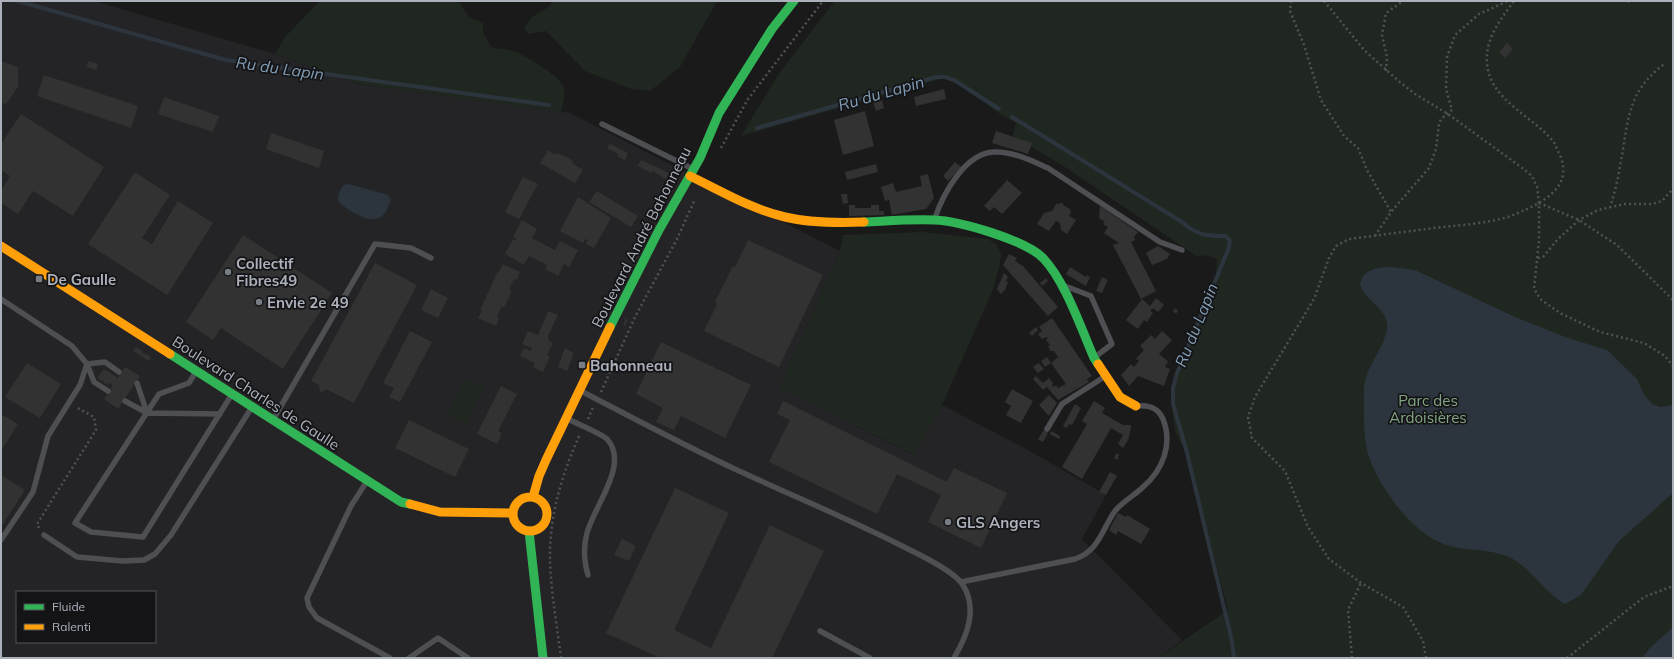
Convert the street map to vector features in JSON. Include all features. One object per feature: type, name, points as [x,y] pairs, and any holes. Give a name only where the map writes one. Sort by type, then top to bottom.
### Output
[{"type":"street","name":"Boulevard André Bahonneau","points":[[533,497],[539,476],[579,390],[656,237],[691,172],[714,124],[742,75],[772,29],[794,1]]},
{"type":"street","points":[[691,172],[702,183],[758,209],[785,216],[805,220],[839,223],[935,220],[955,223],[1022,243],[1042,257],[1058,278],[1094,358],[1120,397],[1136,406]]},
{"type":"street","name":"Boulevard Charles de Gaulle","points":[[1,246],[401,502],[440,512],[513,513]]},
{"type":"street","points":[[533,497],[542,502],[546,508],[547,514],[545,521],[541,526],[536,530],[529,531],[522,529],[517,525],[514,520],[513,513],[514,506],[518,501],[524,498],[533,497]]},
{"type":"street","points":[[529,531],[543,658]]},
{"type":"lane","points":[[602,124],[691,172]]},
{"type":"lane","points":[[935,220],[948,189],[968,164],[981,155],[1001,152],[1029,160],[1048,168],[1160,242],[1182,250]]},
{"type":"lane","points":[[273,420],[375,244],[411,248],[431,258]]},
{"type":"lane","points":[[1061,285],[1091,296],[1097,309],[1112,344],[1094,358]]},
{"type":"lane","points":[[1,299],[72,346],[87,364],[94,382],[108,390]]},
{"type":"lane","points":[[87,364],[105,362],[119,372]]},
{"type":"lane","points":[[1,540],[33,492],[48,436],[80,385],[87,364]]},
{"type":"lane","points":[[196,371],[189,383],[159,394],[75,523],[91,532],[143,537],[232,394]]},
{"type":"lane","points":[[1047,429],[1062,404],[1106,375]]},
{"type":"lane","points":[[137,383],[147,413]]},
{"type":"lane","points":[[579,390],[736,470],[882,536],[940,565],[960,582],[970,602],[970,626],[954,658]]},
{"type":"lane","points":[[125,401],[147,413],[220,414]]},
{"type":"lane","points":[[44,535],[77,557],[123,561],[144,560],[155,554],[171,535],[252,406]]},
{"type":"lane","points":[[960,582],[1075,559],[1092,550],[1114,512],[1127,499],[1151,480],[1158,472],[1163,462],[1166,452],[1167,436],[1159,411],[1148,406],[1136,406]]},
{"type":"lane","points":[[566,418],[606,437],[613,449],[615,463],[614,470],[587,531],[584,552],[588,575]]},
{"type":"lane","points":[[368,481],[351,506],[307,598],[309,607],[317,618],[390,658]]},
{"type":"lane","points":[[820,631],[870,658]]},
{"type":"lane","points":[[409,658],[438,638],[468,658]]},
{"type":"path","points":[[719,152],[748,99],[823,1]]},
{"type":"path","points":[[1291,1],[1290,11],[1304,45],[1322,100],[1344,136],[1358,148],[1367,170],[1391,212]]},
{"type":"path","points":[[1324,1],[1354,39],[1386,71],[1415,94],[1448,114],[1532,176],[1537,187],[1539,203],[1538,258],[1534,288],[1540,299],[1548,306],[1573,321],[1600,332],[1644,343],[1664,356],[1673,366]]},
{"type":"path","points":[[1386,71],[1387,57],[1382,36],[1386,13],[1403,1]]},
{"type":"path","points":[[1375,236],[1391,212],[1429,168],[1436,149],[1439,124],[1441,119],[1452,110],[1446,89],[1447,57],[1455,35],[1479,14],[1508,1]]},
{"type":"path","points":[[1426,658],[1423,641],[1403,607],[1362,583],[1329,559],[1308,527],[1285,471],[1252,438],[1248,417],[1255,397],[1314,299],[1329,258],[1336,246],[1349,239],[1509,217],[1539,203],[1552,193],[1560,184],[1564,168],[1561,156],[1553,140],[1505,98],[1492,81],[1487,65],[1488,46],[1497,23],[1514,1]]},
{"type":"path","points":[[1610,208],[1632,103],[1651,74],[1664,64]]},
{"type":"path","points":[[560,658],[551,580],[550,547],[551,525],[560,485],[578,437],[635,318],[677,239],[702,183]]},
{"type":"path","points":[[1538,258],[1543,257],[1558,239],[1579,220],[1598,210],[1625,204],[1652,204],[1662,201],[1673,189]]},
{"type":"path","points":[[1539,203],[1579,220],[1617,245],[1673,300]]},
{"type":"path","points":[[44,535],[37,524],[96,430],[94,417],[69,402]]},
{"type":"path","points":[[573,434],[578,437]]},
{"type":"path","points":[[1352,658],[1348,610],[1362,583]]},
{"type":"path","points":[[1567,658],[1644,597],[1673,586]]},
{"type":"shaded area","points":[[1,1],[94,1],[275,54],[358,84],[570,113],[840,251],[779,388],[914,455],[942,405],[1030,451],[1106,495],[1082,539],[1182,640],[1158,658],[1,658]]},
{"type":"shaded area","points":[[349,184],[388,195],[391,200],[386,212],[381,217],[370,219],[351,211],[342,205],[338,199],[340,191],[344,185]]},
{"type":"shaded area","points":[[1391,267],[1415,270],[1515,317],[1565,337],[1607,350],[1637,379],[1643,393],[1652,404],[1660,407],[1673,405],[1673,493],[1619,541],[1581,595],[1565,604],[1550,593],[1524,567],[1509,557],[1493,552],[1460,548],[1444,544],[1420,530],[1388,494],[1373,467],[1368,454],[1364,430],[1365,381],[1386,336],[1387,323],[1382,312],[1365,294],[1360,284],[1364,275],[1368,272],[1377,268]]},
{"type":"shaded area","points":[[1673,627],[1673,658],[1642,658],[1650,648]]},
{"type":"green space","points":[[320,1],[458,1],[469,17],[483,23],[483,32],[491,47],[516,52],[541,66],[559,80],[564,91],[561,112],[358,84],[275,54],[286,36]]},
{"type":"green space","points":[[552,1],[717,1],[680,67],[650,91],[631,89],[585,71],[546,31],[528,34],[524,28],[532,17],[550,6]]},
{"type":"green space","name":"Parc des Ardoisières","points":[[835,1],[1673,1],[1673,658],[1158,658],[1228,610],[1185,446],[1182,445],[1175,431],[1171,400],[1175,380],[1216,275],[1217,259],[1205,255],[1198,257],[1065,167],[1013,136],[1016,123],[997,112],[954,80],[944,78],[741,136],[780,72]]},
{"type":"green space","points":[[922,232],[988,239],[997,245],[1001,254],[994,287],[942,405],[915,455],[779,388],[840,251],[843,235]]},
{"type":"green space","points":[[464,379],[484,388],[467,424],[447,415]]},
{"type":"building","points":[[1507,43],[1513,49],[1505,58],[1499,52]]},
{"type":"building","points":[[1,61],[18,67],[18,87],[6,104],[1,103]]},
{"type":"building","points":[[88,61],[98,64],[96,70],[87,67]]},
{"type":"building","points":[[44,75],[138,106],[131,128],[37,96]]},
{"type":"building","points":[[944,89],[946,99],[916,106],[914,97]]},
{"type":"building","points":[[164,97],[219,116],[213,132],[158,114]]},
{"type":"building","points":[[882,100],[884,108],[876,111],[873,102]]},
{"type":"building","points":[[865,111],[874,146],[843,155],[834,120]]},
{"type":"building","points":[[21,114],[104,167],[73,216],[33,191],[18,214],[1,203],[1,191],[10,176],[1,170],[1,144]]},
{"type":"building","points":[[996,131],[1032,143],[1028,154],[992,143]]},
{"type":"building","points":[[271,133],[324,151],[319,168],[266,149]]},
{"type":"building","points":[[610,144],[628,153],[625,160],[607,148]]},
{"type":"building","points":[[548,150],[554,154],[560,154],[567,157],[573,161],[572,163],[583,170],[575,183],[540,163]]},
{"type":"building","points":[[641,160],[669,173],[666,179],[652,171],[651,173],[638,166]]},
{"type":"building","points":[[955,162],[961,167],[948,181],[943,176]]},
{"type":"building","points":[[876,164],[878,172],[847,180],[845,172]]},
{"type":"building","points":[[135,172],[170,195],[142,238],[152,244],[178,201],[213,223],[167,295],[88,244]]},
{"type":"building","points":[[928,174],[934,198],[926,209],[892,215],[889,200],[885,201],[881,187],[893,183],[896,192],[922,186],[920,176]]},
{"type":"building","points":[[523,177],[538,184],[519,219],[505,212]]},
{"type":"building","points":[[1007,180],[1022,193],[1002,214],[994,207],[990,211],[984,206]]},
{"type":"building","points":[[597,191],[638,216],[631,227],[589,202]]},
{"type":"building","points":[[841,194],[847,194],[848,203],[843,204]]},
{"type":"building","points":[[578,197],[611,218],[594,248],[586,244],[588,240],[585,239],[583,243],[560,231]]},
{"type":"building","points":[[1063,203],[1063,205],[1070,209],[1071,212],[1069,216],[1076,220],[1067,234],[1061,230],[1060,223],[1056,221],[1049,231],[1037,224],[1044,213],[1052,211],[1056,204]]},
{"type":"building","points":[[849,205],[855,205],[855,208],[871,208],[871,205],[879,205],[879,211],[884,211],[884,215],[849,216]]},
{"type":"building","points":[[1100,206],[1138,232],[1134,237],[1135,240],[1131,242],[1156,291],[1141,299],[1113,245],[1119,243],[1104,233],[1108,227],[1103,224],[1105,222],[1099,218]]},
{"type":"building","points":[[522,220],[537,229],[532,238],[555,250],[560,241],[578,250],[569,267],[564,264],[558,276],[545,269],[547,265],[529,256],[524,265],[505,254],[513,239],[516,241],[517,239],[513,237]]},
{"type":"building","points":[[243,235],[332,293],[283,369],[221,328],[213,340],[186,322]]},
{"type":"building","points":[[748,240],[823,275],[779,367],[704,331],[717,304],[715,302],[733,266],[735,267]]},
{"type":"building","points":[[1158,246],[1170,254],[1167,259],[1152,265],[1146,253]]},
{"type":"building","points":[[1009,254],[1017,258],[1015,261],[1023,266],[1058,307],[1048,316],[1003,265]]},
{"type":"building","points":[[375,263],[417,285],[354,403],[326,389],[325,391],[320,392],[319,385],[311,381]]},
{"type":"building","points":[[503,264],[520,272],[517,280],[514,279],[509,290],[512,291],[504,308],[502,306],[497,317],[499,318],[496,326],[478,318],[482,311],[480,310],[498,271],[499,272]]},
{"type":"building","points":[[1070,267],[1086,277],[1087,275],[1090,277],[1086,286],[1066,274]]},
{"type":"building","points":[[1004,273],[1008,277],[1006,281],[1008,282],[1005,290],[1001,294],[997,289]]},
{"type":"building","points":[[1102,277],[1108,280],[1102,293],[1096,291]]},
{"type":"building","points":[[1046,278],[1048,281],[1042,286],[1040,283]]},
{"type":"building","points":[[431,289],[448,298],[438,318],[421,310]]},
{"type":"building","points":[[1156,298],[1164,305],[1158,312],[1153,308],[1150,311],[1153,313],[1147,322],[1144,320],[1138,329],[1126,320],[1142,299],[1150,306]]},
{"type":"building","points":[[1175,308],[1178,311],[1176,314],[1173,311]]},
{"type":"building","points":[[548,311],[558,315],[548,336],[549,341],[553,343],[547,355],[550,356],[543,372],[533,367],[535,363],[520,356],[524,348],[531,351],[532,348],[522,344],[528,331],[538,335]]},
{"type":"building","points":[[626,318],[628,320],[625,326],[623,325]]},
{"type":"building","points":[[1052,318],[1092,376],[1087,379],[1089,382],[1058,400],[1047,387],[1043,390],[1033,379],[1036,376],[1043,383],[1049,378],[1053,383],[1052,385],[1054,387],[1056,385],[1058,388],[1066,384],[1051,363],[1058,357],[1054,351],[1051,351],[1048,347],[1050,345],[1046,340],[1048,338],[1046,337],[1042,339],[1038,334],[1042,331],[1039,327]]},
{"type":"building","points":[[1036,327],[1038,330],[1032,336],[1029,333]]},
{"type":"building","points":[[410,331],[432,342],[400,402],[389,397],[394,388],[383,383]]},
{"type":"building","points":[[1162,331],[1172,340],[1159,354],[1168,361],[1165,367],[1170,369],[1164,386],[1138,376],[1129,386],[1121,375],[1131,364],[1134,367],[1139,361],[1136,359],[1144,350],[1140,346],[1151,335],[1155,339]]},
{"type":"building","points":[[661,342],[751,385],[725,438],[681,416],[674,430],[656,422],[663,408],[636,394]]},
{"type":"building","points":[[136,347],[143,352],[141,356],[133,351]]},
{"type":"building","points":[[565,348],[574,353],[567,371],[558,367]]},
{"type":"building","points":[[144,353],[151,357],[149,361],[141,356]]},
{"type":"building","points":[[1047,357],[1051,363],[1045,367],[1041,361]]},
{"type":"building","points":[[27,363],[61,384],[40,418],[5,397]]},
{"type":"building","points":[[1039,363],[1044,369],[1038,373],[1033,367]]},
{"type":"building","points":[[125,367],[140,376],[118,409],[104,399],[113,385],[109,383],[108,385],[97,378],[104,369],[118,378]]},
{"type":"building","points":[[501,386],[517,394],[498,431],[502,433],[497,444],[477,434]]},
{"type":"building","points":[[1012,389],[1033,401],[1021,423],[1006,415],[1011,406],[1005,402]]},
{"type":"building","points":[[254,390],[263,396],[260,400],[251,395]]},
{"type":"building","points":[[1049,395],[1057,403],[1049,416],[1039,405]]},
{"type":"building","points":[[783,401],[947,482],[954,468],[1007,493],[981,548],[928,522],[941,495],[897,474],[877,514],[769,462],[790,420],[777,414]]},
{"type":"building","points":[[1094,401],[1105,408],[1102,413],[1123,425],[1131,426],[1129,438],[1123,448],[1118,444],[1123,435],[1111,428],[1082,479],[1062,467],[1087,424],[1082,421]]},
{"type":"building","points":[[1075,404],[1081,408],[1072,425],[1069,424],[1067,428],[1063,426]]},
{"type":"building","points":[[1,414],[18,424],[1,451]]},
{"type":"building","points":[[409,420],[469,449],[455,477],[395,448]]},
{"type":"building","points":[[1044,430],[1048,433],[1043,442],[1038,439]]},
{"type":"building","points":[[1051,431],[1060,436],[1059,439],[1050,434]]},
{"type":"building","points":[[1117,453],[1119,455],[1117,460],[1114,458]]},
{"type":"building","points":[[1110,472],[1117,476],[1106,495],[1099,492]]},
{"type":"building","points":[[1,475],[25,490],[1,527]]},
{"type":"building","points":[[675,488],[729,513],[674,630],[711,648],[770,525],[824,551],[772,658],[666,658],[662,656],[660,658],[606,633]]},
{"type":"building","points":[[1118,513],[1126,517],[1127,515],[1150,529],[1141,544],[1118,531],[1116,535],[1109,530]]},
{"type":"building","points":[[622,539],[636,546],[629,561],[614,555]]},
{"type":"waterway","name":"Ru du Lapin","points":[[18,1],[226,60],[549,105]]},
{"type":"waterway","name":"Ru du Lapin","points":[[757,128],[936,77],[945,77],[954,80],[999,109]]},
{"type":"waterway","name":"Ru du Lapin","points":[[1012,117],[1198,233],[1226,236],[1230,241],[1228,250],[1177,373],[1173,388],[1173,404],[1186,449],[1232,641],[1234,658]]},
{"type":"traffic: fast","points":[[610,327],[659,230],[700,158],[719,113],[772,29],[794,1]]},
{"type":"traffic: fast","points":[[864,222],[917,220],[945,221],[1007,238],[1034,251],[1043,258],[1058,279],[1072,305],[1094,358],[1098,364]]},
{"type":"traffic: fast","points":[[170,354],[401,502],[410,504]]},
{"type":"traffic: fast","points":[[529,531],[543,658]]},
{"type":"traffic: slow","points":[[690,176],[772,214],[824,222],[864,222]]},
{"type":"traffic: slow","points":[[1,246],[170,354]]},
{"type":"traffic: slow","points":[[533,497],[539,476],[546,460],[610,327]]},
{"type":"traffic: slow","points":[[1098,364],[1120,397],[1136,406]]},
{"type":"traffic: slow","points":[[527,497],[533,497],[542,502],[546,508],[547,514],[546,520],[542,526],[533,531],[527,531],[518,526],[513,517],[513,511],[518,502],[527,497]]},
{"type":"traffic: slow","points":[[410,504],[440,512],[513,513]]},
{"type":"place","name":"Collectif Fibres49","points":[[228,272]]},
{"type":"place","name":"De Gaulle","points":[[39,279]]},
{"type":"place","name":"Envie 2e 49","points":[[259,302]]},
{"type":"place","name":"Bahonneau","points":[[582,365]]},
{"type":"place","name":"GLS Angers","points":[[948,522]]}]
